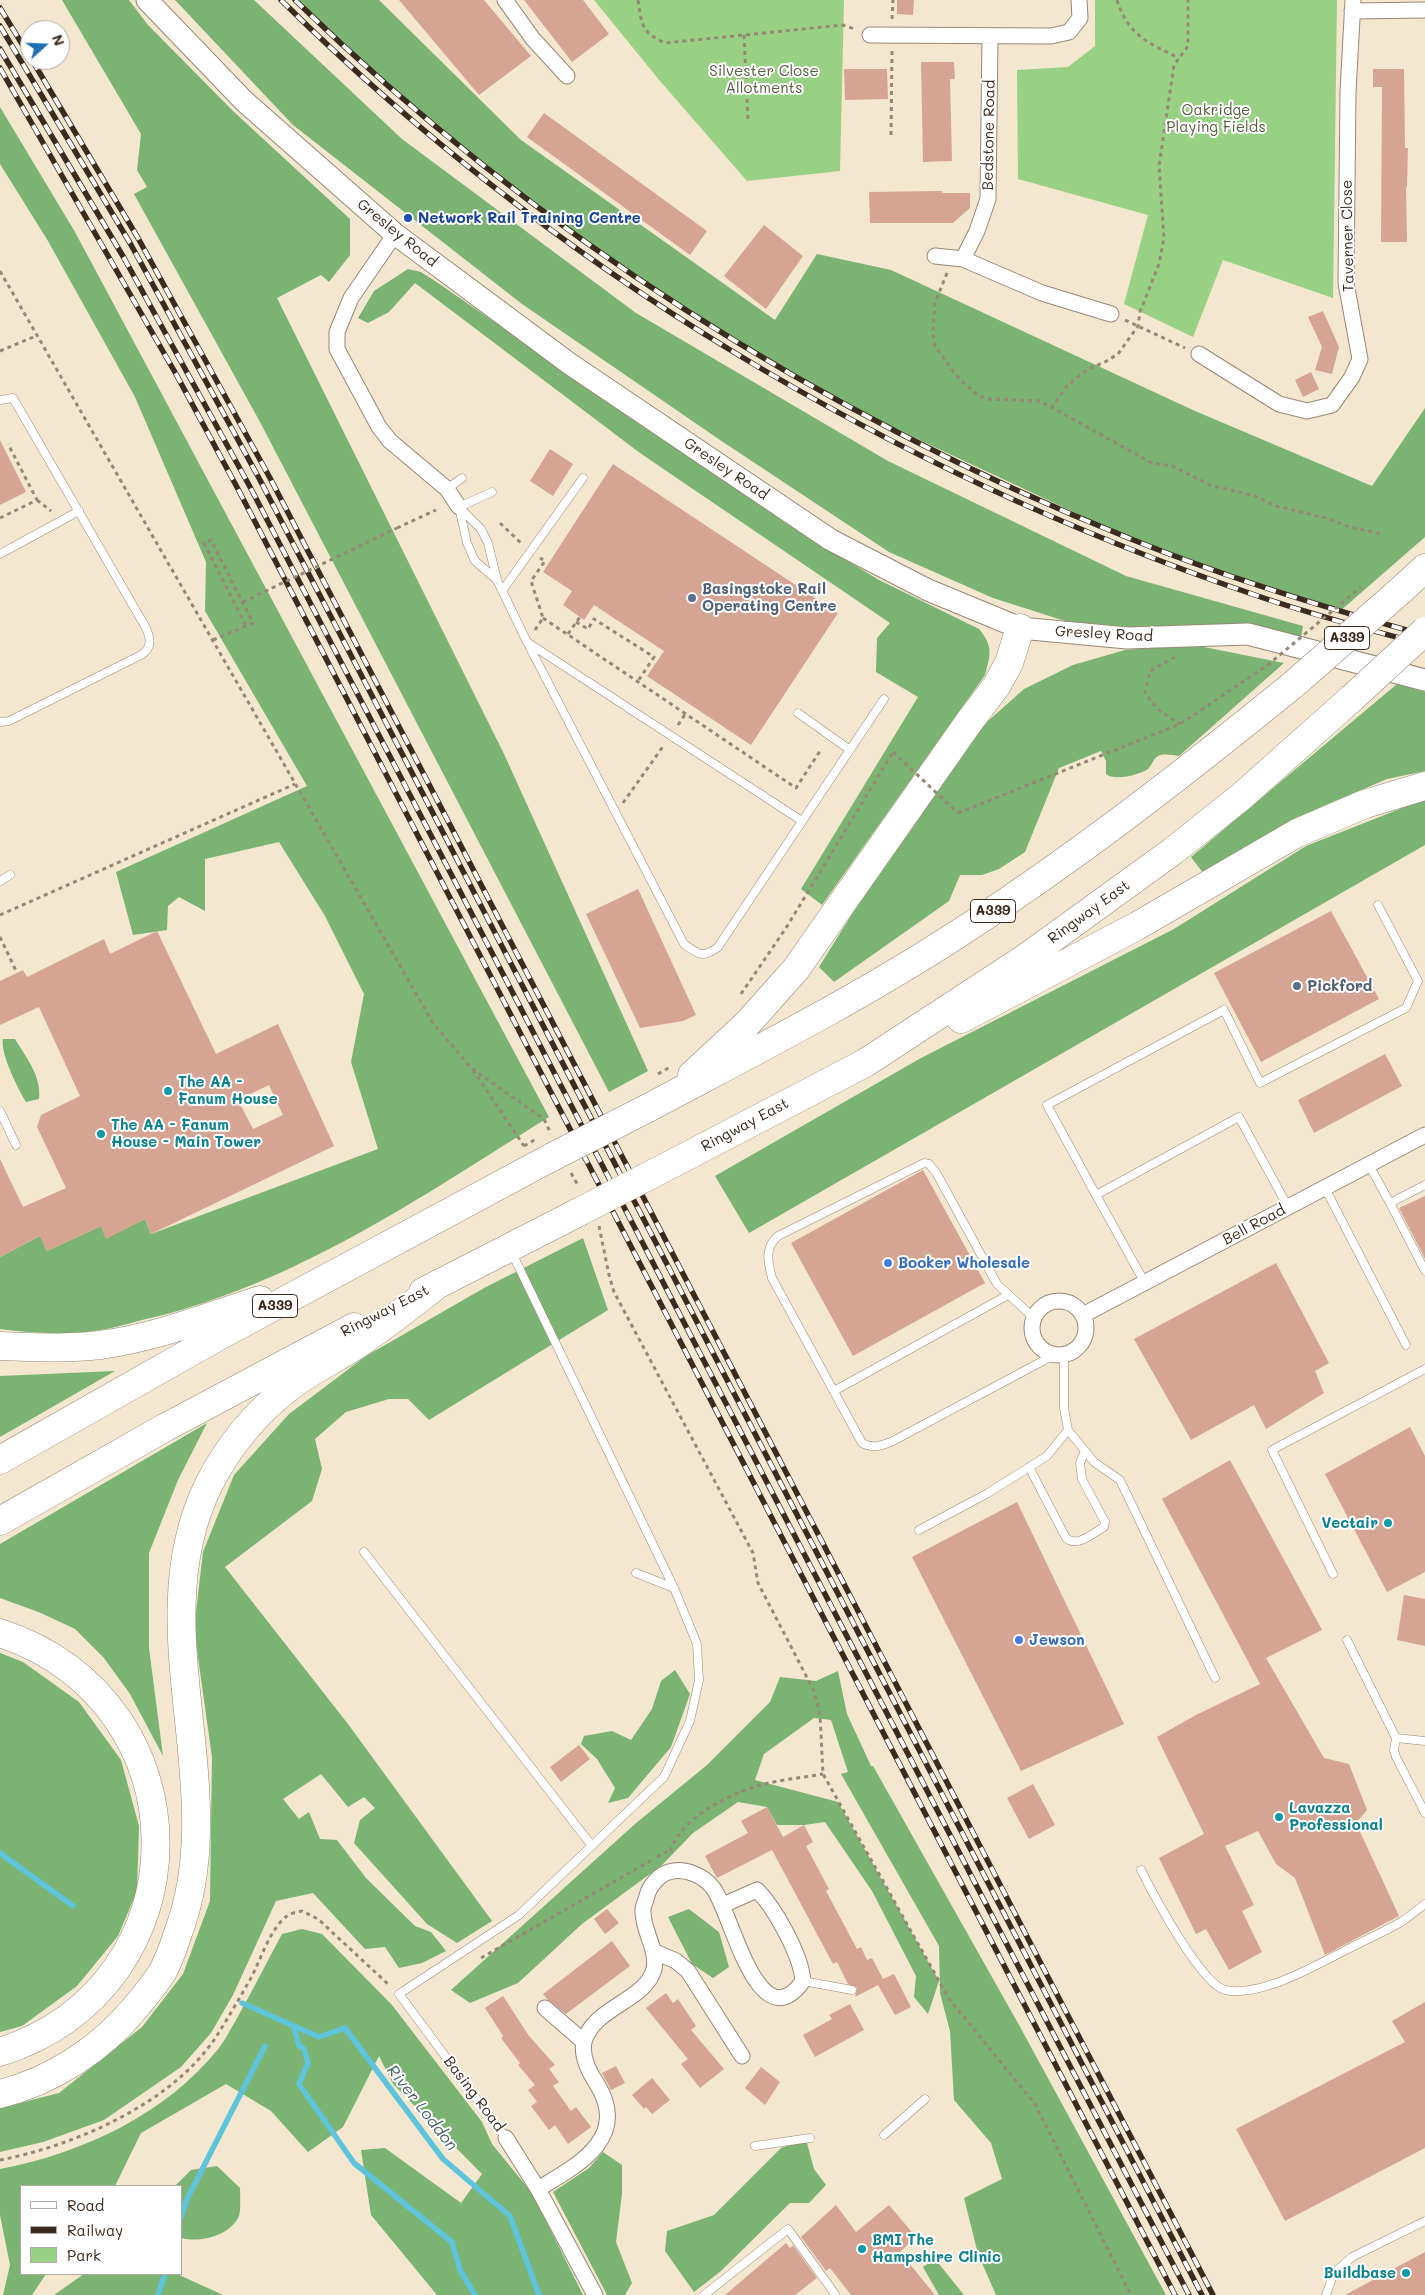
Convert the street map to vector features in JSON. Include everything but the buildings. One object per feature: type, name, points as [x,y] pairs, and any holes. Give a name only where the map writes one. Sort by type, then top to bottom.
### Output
[{"type":"highway","name":"A339","points":[[0,1460],[219,1336],[552,1157],[656,1094],[794,1031],[890,976],[999,907],[1096,840],[1294,684],[1425,568]]},
{"type":"highway","points":[[656,1094],[747,1024],[796,969],[964,729],[997,685],[1008,662],[1020,628]]},
{"type":"highway","name":"Ringway East","points":[[0,1521],[223,1395],[438,1284],[509,1248],[589,1219],[689,1155],[864,1062],[1024,959],[1166,856],[1242,796],[1425,631]]},
{"type":"highway","points":[[864,1062],[967,1016],[1035,981],[1136,926],[1297,833],[1365,804],[1425,786]]},
{"type":"highway","points":[[0,1346],[72,1347],[137,1338],[328,1278]]},
{"type":"highway","points":[[0,2094],[24,2087],[50,2075],[85,2054],[108,2037],[127,2017],[160,1975],[182,1924],[193,1883],[197,1823],[196,1790],[184,1682],[182,1591],[190,1538],[197,1514],[215,1474],[244,1429],[274,1400],[304,1376],[359,1343],[438,1284]]},
{"type":"highway","points":[[0,1633],[34,1646],[52,1656],[83,1678],[104,1700],[121,1723],[144,1770],[153,1799],[156,1827],[155,1854],[146,1906],[138,1930],[117,1966],[97,1991],[66,2018],[32,2040],[0,2052]]},
{"type":"street","name":"Gresley Road","points":[[147,0],[244,101],[395,234],[570,364],[831,540],[928,590],[1020,628],[1127,638],[1248,634],[1425,680]]},
{"type":"street","points":[[505,0],[533,39],[567,76]]},
{"type":"street","points":[[870,35],[1052,36],[1070,32],[1080,18],[1079,0]]},
{"type":"street","points":[[1353,6],[1425,10]]},
{"type":"street","name":"Taverner Close","points":[[1199,354],[1279,404],[1307,411],[1332,405],[1352,377],[1360,359],[1346,283],[1348,92],[1353,6]]},
{"type":"street","name":"Bedstone Road","points":[[957,259],[977,231],[988,199],[990,36]]},
{"type":"street","points":[[395,234],[350,298],[337,332],[337,349],[379,427],[390,441],[446,489],[459,507]]},
{"type":"street","points":[[935,256],[957,259],[1042,293],[1111,314]]},
{"type":"street","name":"Bell Road","points":[[1083,1315],[1425,1135]]},
{"type":"street","points":[[1059,1300],[1070,1302],[1083,1315],[1086,1324],[1085,1336],[1077,1349],[1059,1355],[1045,1352],[1036,1345],[1031,1332],[1033,1318],[1038,1309],[1050,1302],[1059,1300]]},
{"type":"street","points":[[538,2189],[573,2168],[596,2148],[606,2131],[607,2113],[602,2093],[584,2058],[584,2042],[591,2027],[646,1983],[654,1970],[653,1951],[643,1910],[648,1891],[657,1880],[668,1872],[682,1870],[700,1876],[713,1888],[723,1905],[744,1959],[764,1992],[774,1997],[786,1997],[796,1991],[803,1981],[802,1966],[795,1949],[768,1901],[757,1890],[723,1905]]},
{"type":"street","points":[[653,1951],[676,1961],[688,1972],[742,2056]]},
{"type":"street","points":[[545,2008],[584,2042]]},
{"type":"street","name":"Basing Road","points":[[506,2138],[538,2189],[595,2295]]},
{"type":"lane","points":[[0,400],[13,398],[146,628],[150,639],[149,647],[141,655],[9,721],[0,722]]},
{"type":"lane","points":[[446,489],[462,478]]},
{"type":"lane","points":[[502,592],[582,478]]},
{"type":"lane","points":[[459,507],[492,492]]},
{"type":"lane","points":[[459,507],[481,529],[488,543],[496,580],[527,642],[684,944],[698,954],[710,953],[718,947],[884,699]]},
{"type":"lane","points":[[459,507],[467,543],[475,561],[496,580]]},
{"type":"lane","points":[[0,554],[79,511]]},
{"type":"lane","points":[[527,642],[672,735],[802,822]]},
{"type":"lane","points":[[798,713],[850,750]]},
{"type":"lane","points":[[0,881],[10,876]]},
{"type":"lane","points":[[1145,1283],[1047,1105],[1224,1010],[1260,1083],[1406,1008],[1418,981],[1378,905]]},
{"type":"lane","points":[[0,1111],[16,1145]]},
{"type":"lane","points":[[1096,1195],[1240,1117],[1288,1207]]},
{"type":"lane","points":[[1033,1318],[996,1284],[938,1174],[929,1164],[924,1164],[778,1236],[768,1250],[768,1261],[772,1278],[862,1442],[868,1446],[879,1447],[893,1441],[1059,1355],[1068,1430],[1094,1462],[1120,1480],[1215,1678]]},
{"type":"lane","points":[[1369,1164],[1425,1271]]},
{"type":"lane","points":[[1390,1203],[1425,1185]]},
{"type":"lane","points":[[1324,1188],[1406,1345]]},
{"type":"lane","points":[[399,1994],[519,1915],[664,1777],[690,1721],[699,1680],[697,1644],[674,1588],[509,1248]]},
{"type":"lane","points":[[834,1391],[1008,1295]]},
{"type":"lane","points":[[1333,1574],[1272,1450],[1425,1369]]},
{"type":"lane","points":[[919,1530],[1047,1456],[1068,1430]]},
{"type":"lane","points":[[1029,1467],[1066,1538],[1070,1542],[1076,1543],[1104,1527],[1105,1522],[1082,1479],[1080,1463],[1085,1451]]},
{"type":"lane","points":[[364,1552],[592,1846]]},
{"type":"lane","points":[[636,1573],[674,1588]]},
{"type":"lane","points":[[1347,1640],[1396,1738],[1394,1750],[1396,1757],[1425,1813]]},
{"type":"lane","points":[[1396,1738],[1425,1741]]},
{"type":"lane","points":[[1141,1870],[1166,1917],[1187,1950],[1212,1981],[1225,1990],[1256,1989],[1293,1977],[1402,1922],[1425,1904]]},
{"type":"lane","points":[[803,1981],[852,1990]]},
{"type":"lane","name":"Basing Road","points":[[399,1994],[506,2138]]},
{"type":"lane","points":[[884,2135],[925,2100]]},
{"type":"lane","points":[[755,2146],[810,2138]]},
{"type":"lane","points":[[1326,2295],[1334,2273],[1352,2257],[1425,2221]]},
{"type":"lane","points":[[704,2295],[788,2229],[835,2294]]},
{"type":"path","points":[[638,0],[642,22],[650,36],[665,43],[844,24]]},
{"type":"path","points":[[891,135],[893,0]]},
{"type":"path","points":[[1117,0],[1121,11],[1139,37],[1179,58]]},
{"type":"path","points":[[1051,408],[1067,386],[1088,369],[1118,354],[1138,326],[1140,312],[1159,264],[1164,238],[1159,166],[1174,65],[1188,46],[1188,0]]},
{"type":"path","points":[[744,35],[748,120]]},
{"type":"path","points":[[957,259],[936,303],[933,334],[938,351],[955,374],[979,396],[988,399],[1040,401],[1152,463],[1172,466],[1210,485],[1256,496],[1276,506],[1326,518],[1350,528],[1382,534]]},
{"type":"path","points":[[0,271],[433,1023],[471,1068],[524,1146]]},
{"type":"path","points":[[1111,314],[1199,354]]},
{"type":"path","points":[[0,351],[38,335]]},
{"type":"path","points":[[0,518],[37,500],[8,444]]},
{"type":"path","points":[[243,602],[436,510]]},
{"type":"path","points":[[500,524],[545,562],[531,581],[542,618],[796,788],[820,751]]},
{"type":"path","points":[[213,640],[246,626],[253,623],[211,540],[204,543],[246,626]]},
{"type":"path","points":[[737,1000],[786,928],[893,752],[958,813],[1180,724],[1269,664],[1361,587]]},
{"type":"path","points":[[568,634],[580,616]]},
{"type":"path","points":[[527,642],[542,618]]},
{"type":"path","points":[[576,622],[588,629],[594,619],[654,657],[638,681]]},
{"type":"path","points":[[1180,724],[1157,708],[1145,693],[1150,671],[1181,655]]},
{"type":"path","points":[[1274,655],[1283,657]]},
{"type":"path","points":[[616,814],[686,713]]},
{"type":"path","points":[[0,915],[295,784]]},
{"type":"path","points":[[0,937],[17,973]]},
{"type":"path","points":[[656,1094],[676,1064]]},
{"type":"path","points":[[471,1068],[544,1119]]},
{"type":"path","points":[[589,1219],[614,1292],[752,1553],[758,1583],[814,1691],[820,1715],[823,1774],[949,1999],[1035,2104],[1131,2295]]},
{"type":"path","points":[[668,1872],[670,1850],[682,1830],[710,1806],[755,1787],[823,1774]]},
{"type":"path","points":[[474,1962],[670,1850]]},
{"type":"path","points":[[0,2160],[46,2150],[90,2134],[160,2091],[184,2072],[213,2041],[242,1993],[276,1930],[287,1916],[302,1910],[318,1919],[399,1994]]},
{"type":"green space","points":[[62,0],[129,0],[148,25],[233,111],[350,219],[350,255],[329,282],[321,275],[277,298],[504,754],[648,1071],[609,1092],[260,422],[134,194],[147,187],[137,170],[141,134]]},
{"type":"green space","points":[[175,0],[254,0],[402,139],[636,313],[888,461],[1126,576],[1303,626],[1300,643],[1065,621],[993,598],[889,552],[720,440],[522,304],[293,125]]},
{"type":"green space","points":[[295,0],[379,0],[521,140],[775,320],[817,254],[891,270],[1195,411],[1372,486],[1425,408],[1425,537],[1339,612],[1274,592],[1131,539],[862,413],[706,324],[530,203],[483,166],[364,65]]},
{"type":"green space","name":"Silvester Close Allotments","points":[[594,0],[844,0],[840,171],[747,181],[660,81]]},
{"type":"green space","name":"Oakridge Playing Fields","points":[[1095,0],[1337,0],[1333,298],[1223,260],[1193,337],[1124,304],[1148,215],[1018,179],[1017,70],[1068,67],[1095,46]]},
{"type":"green space","points":[[0,107],[75,232],[549,1117],[403,1208],[303,1262],[250,1286],[197,1305],[118,1326],[71,1333],[23,1332],[0,1329],[0,1257],[40,1236],[47,1251],[101,1226],[106,1238],[145,1219],[151,1234],[378,1149],[351,1062],[364,994],[325,916],[279,842],[205,859],[205,911],[179,897],[168,906],[167,930],[133,935],[116,872],[307,786],[205,611],[206,562],[135,397],[48,241],[0,164]]},
{"type":"green space","points":[[408,269],[421,272],[435,281],[797,530],[879,580],[979,629],[984,635],[989,645],[989,661],[985,675],[822,905],[801,889],[918,697],[876,672],[877,638],[890,623],[640,453],[415,283],[389,312],[368,323],[358,318],[374,291]]},
{"type":"green space","points":[[1194,645],[1284,663],[1179,756],[1160,755],[1156,757],[1148,769],[1121,777],[1106,774],[1106,761],[1101,751],[1059,768],[1025,852],[999,869],[982,875],[960,875],[949,901],[834,982],[819,967],[900,837],[979,729],[1024,689],[1073,665],[1125,650]]},
{"type":"green space","points":[[1397,684],[1425,692],[1425,771],[1387,779],[1323,806],[1204,874],[1191,857]]},
{"type":"green space","points":[[1425,799],[1425,845],[749,1233],[715,1176],[921,1058],[1174,929],[1306,846]]},
{"type":"green space","points":[[3,1039],[15,1039],[28,1060],[36,1075],[39,1099],[26,1102],[7,1062]]},
{"type":"green space","points":[[583,1238],[608,1310],[429,1420],[408,1399],[389,1399],[346,1412],[315,1439],[322,1469],[312,1501],[225,1567],[348,1724],[492,1921],[457,1943],[427,1924],[354,1843],[360,1820],[375,1808],[364,1797],[348,1807],[321,1774],[283,1799],[299,1819],[309,1812],[320,1839],[337,1840],[366,1878],[415,1926],[431,1932],[446,1951],[422,1963],[399,1968],[385,1947],[365,1949],[313,1893],[276,1901],[233,1995],[211,2033],[181,2067],[104,2120],[43,2142],[0,2152],[0,2108],[59,2093],[142,2027],[183,1974],[210,1901],[212,1757],[194,1629],[203,1552],[234,1475],[289,1414],[366,1356],[484,1288]]},
{"type":"green space","points":[[115,1371],[0,1437],[0,1376]]},
{"type":"green space","points":[[207,1423],[178,1480],[149,1553],[149,1648],[163,1756],[130,1694],[104,1658],[75,1629],[41,1613],[0,1598],[0,1544]]},
{"type":"green space","points":[[0,1653],[23,1662],[79,1702],[121,1760],[139,1826],[137,1891],[118,1936],[77,1986],[22,2026],[0,2032]]},
{"type":"green space","points":[[675,1670],[690,1694],[671,1747],[628,1798],[608,1803],[615,1788],[597,1759],[581,1744],[584,1736],[612,1731],[631,1740],[652,1709],[661,1681]]},
{"type":"green space","points":[[838,1671],[847,1714],[871,1766],[873,1766],[1019,2025],[1166,2295],[996,2295],[978,2254],[964,2198],[1002,2179],[991,2143],[954,2100],[950,2031],[940,1993],[939,1946],[841,1774],[848,1772],[831,1720],[814,1718],[764,1754],[755,1780],[838,1802],[939,1981],[928,2014],[914,1997],[916,1976],[872,1891],[825,1822],[804,1825],[777,1825],[767,1807],[738,1802],[693,1833],[662,1865],[582,1924],[518,1983],[470,2003],[451,1990],[635,1824],[707,1765],[770,1702],[780,1677],[816,1681]]},
{"type":"green space","points":[[689,1909],[719,1932],[729,1967],[713,1978],[692,1964],[668,1917]]},
{"type":"green space","points":[[302,1929],[322,1934],[392,2005],[482,2122],[492,2144],[532,2193],[583,2295],[437,2295],[371,2215],[361,2150],[385,2148],[461,2203],[482,2174],[393,2084],[379,2056],[343,2127],[308,2152],[271,2111],[226,2084],[141,2133],[115,2185],[20,2185],[20,2275],[45,2275],[32,2295],[3,2295],[10,2265],[0,2215],[0,2169],[62,2153],[92,2141],[148,2112],[174,2093],[219,2048],[282,1934]]},
{"type":"green space","points":[[810,2138],[807,2143],[814,2169],[826,2185],[809,2203],[790,2203],[721,2271],[694,2292],[665,2251],[667,2231],[714,2215],[781,2148]]},
{"type":"green space","points":[[603,2152],[622,2165],[622,2194],[616,2242],[632,2283],[625,2295],[607,2295],[553,2192],[589,2168]]},
{"type":"green space","points":[[217,2166],[240,2188],[239,2216],[235,2223],[222,2233],[205,2239],[182,2238],[182,2185],[176,2185],[191,2170]]},
{"type":"green space","points":[[935,2259],[964,2295],[939,2295],[923,2267]]},
{"type":"green space","points":[[83,2275],[179,2275],[223,2295],[54,2295]]},
{"type":"waterway","name":"River Loddon","points":[[0,1853],[73,1906]]},
{"type":"waterway","name":"River Loddon","points":[[242,2003],[319,2037],[345,2028],[443,2159],[510,2216],[539,2295]]},
{"type":"waterway","name":"River Loddon","points":[[294,2027],[299,2046],[304,2049],[308,2063],[299,2084],[354,2163],[452,2242],[460,2270],[475,2295]]},
{"type":"waterway","name":"River Loddon","points":[[182,2214],[187,2199],[265,2046]]},
{"type":"waterway","name":"River Loddon","points":[[158,2295],[165,2275]]},
{"type":"railway","points":[[281,0],[386,98],[497,189],[613,274],[733,352],[858,423],[986,487],[1118,544],[1273,601],[1425,645]]},
{"type":"railway","points":[[295,0],[387,85],[483,165],[583,240],[686,310],[793,375],[903,435],[1015,490],[1131,539],[1203,567],[1276,591],[1425,635]]},
{"type":"railway","points":[[0,8],[20,41]]},
{"type":"railway","points":[[0,26],[130,243],[260,480],[1202,2295]]},
{"type":"railway","points":[[0,49],[124,258],[249,485],[1189,2295]]},
{"type":"railway","points":[[0,68],[176,374],[238,489],[1175,2295]]},
{"type":"railway","points":[[38,70],[138,238],[270,478],[1213,2295]]},
{"type":"place","name":"Network Rail Training Centre","points":[[408,218]]},
{"type":"place","name":"Basingstoke Rail Operating Centre","points":[[692,598]]},
{"type":"place","name":"Pickford","points":[[1297,986]]},
{"type":"place","name":"The AA - Fanum House","points":[[168,1091]]},
{"type":"place","name":"The AA - Fanum House - Main Tower","points":[[101,1134]]},
{"type":"place","name":"Booker Wholesale","points":[[888,1263]]},
{"type":"place","name":"Vectair","points":[[1388,1523]]},
{"type":"place","name":"Jewson","points":[[1019,1640]]},
{"type":"place","name":"Lavazza Professional","points":[[1279,1817]]},
{"type":"place","name":"BMI The Hampshire Clinic","points":[[862,2249]]},
{"type":"place","name":"Buildbase","points":[[1406,2273]]}]
